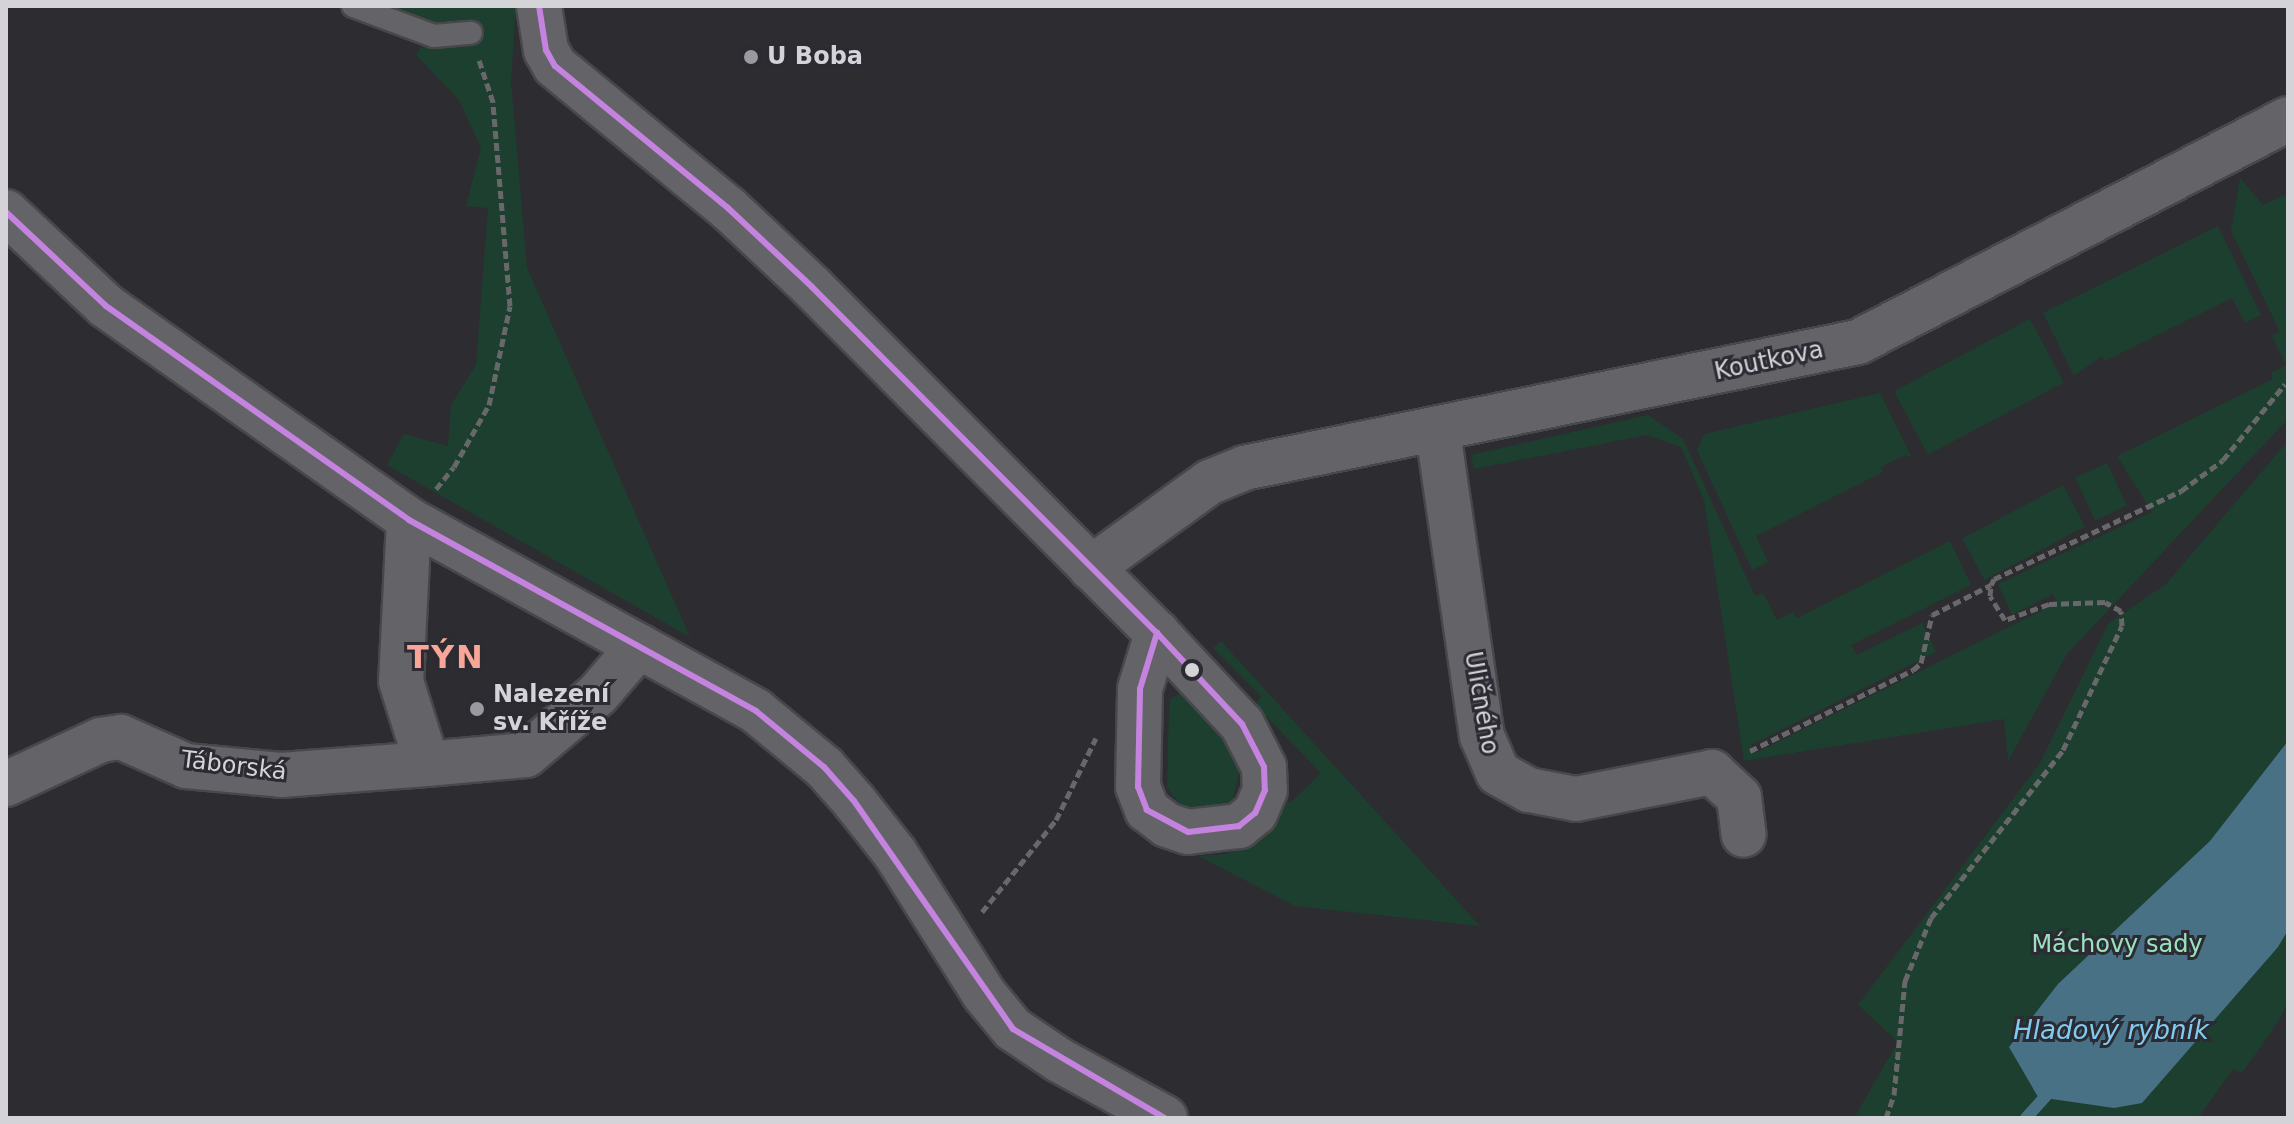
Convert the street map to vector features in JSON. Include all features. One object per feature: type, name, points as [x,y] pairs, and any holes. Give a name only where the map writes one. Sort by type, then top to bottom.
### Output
[{"type":"street","points":[[539,6],[546,50],[555,66],[728,208],[1157,633]]},
{"type":"street","name":"Koutkova","points":[[1091,568],[1210,482],[1244,468],[1317,450],[1438,432],[1858,342],[2288,119]]},
{"type":"street","points":[[6,212],[106,306],[409,520],[756,711],[824,767],[895,853],[954,947],[1013,1029],[1117,1107],[1165,1118]]},
{"type":"street","name":"Uličného","points":[[1438,432],[1482,736],[1498,773],[1529,790],[1576,799],[1694,771],[1716,774]]},
{"type":"street","points":[[409,520],[401,681],[427,764]]},
{"type":"street","name":"Táborská","points":[[6,784],[101,740],[121,737],[186,766],[281,775],[526,755],[598,694],[639,646]]},
{"type":"street","points":[[1716,774],[1739,797],[1744,835]]},
{"type":"lane","points":[[353,6],[434,36],[471,33]]},
{"type":"path","points":[[409,520],[454,467],[489,405],[510,306],[493,102],[471,33]]},
{"type":"path","points":[[1886,1118],[1894,1095],[1905,981],[1931,918],[2063,750],[2122,626],[2121,611],[2105,602],[2049,604],[2005,620],[1990,596],[1994,579],[2181,491],[2223,460],[2285,384]]},
{"type":"path","points":[[1716,774],[1759,746],[1913,670],[1921,663],[1932,615],[1991,585]]},
{"type":"path","points":[[954,947],[1056,820],[1098,734]]},
{"type":"green space","points":[[383,6],[516,6],[511,82],[527,268],[690,637],[387,465],[404,434],[448,446],[451,405],[476,365],[488,208],[466,206],[481,148],[459,100],[416,55],[427,38]]},
{"type":"green space","points":[[2240,178],[2263,205],[2288,193],[2288,419],[2067,654],[2008,761],[2004,719],[1744,761],[1704,500],[1681,447],[1647,435],[1474,469],[1471,455],[1648,415],[1683,439],[1755,596],[1763,593],[1777,620],[1793,612],[1797,618],[1950,541],[1971,585],[1851,645],[1857,655],[1922,623],[1936,652],[1751,745],[1756,753],[2057,603],[2053,594],[2012,615],[1998,584],[2152,512],[2117,456],[2273,379],[2271,373],[2286,365],[2272,336],[2280,332],[2231,231]]},
{"type":"green space","points":[[2218,226],[2261,315],[2245,323],[2232,298],[2105,361],[2102,356],[2074,376],[2043,313]]},
{"type":"green space","points":[[2030,319],[2064,383],[1928,455],[1894,391]]},
{"type":"green space","points":[[1880,393],[1912,458],[1905,455],[1881,467],[1883,472],[1756,536],[1768,562],[1752,570],[1697,450],[1704,434]]},
{"type":"green space","name":"Máchovy sady","points":[[2288,441],[2288,1003],[2274,1028],[2242,1073],[2233,1069],[2198,1118],[1854,1118],[1898,1042],[1858,1005],[2040,763],[2108,624],[2166,584]]},
{"type":"green space","points":[[2107,463],[2127,506],[2095,520],[2075,478]]},
{"type":"green space","points":[[2063,485],[2085,526],[1984,580],[1962,539]]},
{"type":"green space","points":[[1221,641],[1480,926],[1295,906],[1198,856],[1227,854],[1247,844],[1280,794],[1290,803],[1321,773],[1255,705],[1261,696],[1213,648]]},
{"type":"green space","points":[[1180,694],[1225,737],[1240,769],[1232,802],[1218,812],[1198,814],[1182,807],[1167,788],[1169,707],[1171,698]]},
{"type":"water","name":"Hladový rybník","points":[[2288,741],[2288,930],[2278,947],[2142,1103],[2114,1108],[2038,1097],[2009,1047],[2058,984],[2210,841]]},
{"type":"waterway","points":[[2026,1118],[2054,1087]]},
{"type":"transit line","points":[[539,6],[546,50],[555,66],[728,208],[812,287],[1157,633]]},
{"type":"transit line","points":[[6,212],[106,306],[409,520],[756,711],[824,767],[854,801],[1013,1029],[1165,1118]]},
{"type":"transit line","points":[[1157,633],[1242,724],[1264,767],[1265,790],[1255,813],[1239,826],[1188,832],[1147,810],[1138,787],[1140,689],[1157,633]]},
{"type":"place","name":"U Boba","points":[[751,57]]},
{"type":"place","name":"Nalezení sv. Kříže","points":[[477,709]]},
{"type":"district","name":"TÝN","points":[[446,657]]}]
